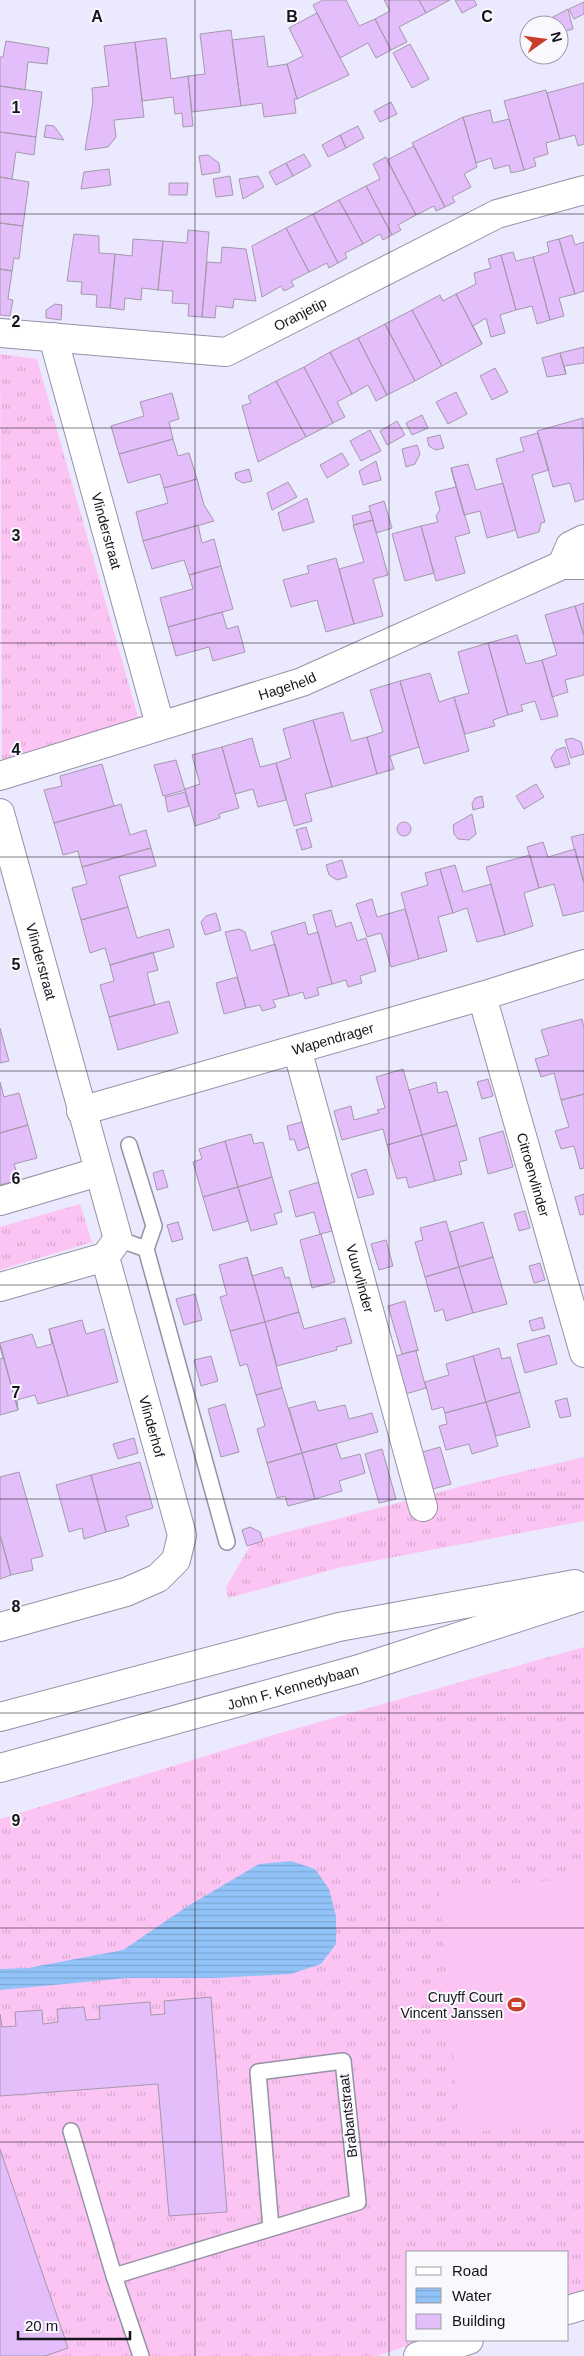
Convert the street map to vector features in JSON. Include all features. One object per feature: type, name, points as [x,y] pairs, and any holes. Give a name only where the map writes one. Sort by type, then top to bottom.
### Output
[{"type":"street","name":"Oranjetip","points":[[0,333],[226,352],[497,214],[584,190]]},
{"type":"street","name":"Vlinderstraat","points":[[53,338],[160,725]]},
{"type":"street","name":"Hageheld","points":[[0,776],[302,682],[573,565],[570,546],[584,539]]},
{"type":"street","name":"Vlinderstraat","points":[[0,813],[81,1111]]},
{"type":"street","name":"Wapendrager","points":[[81,1111],[482,996],[584,964]]},
{"type":"street","name":"Citroenvlinder","points":[[482,996],[584,1353]]},
{"type":"street","name":"Vuurvlinder","points":[[297,1049],[423,1507]]},
{"type":"street","name":"Vlinderhof","points":[[0,1627],[126,1592],[158,1578],[176,1560],[182,1535],[111,1248],[98,1172],[81,1111]]},
{"type":"street","points":[[0,1201],[98,1172]]},
{"type":"street","points":[[0,1287],[111,1248]]},
{"type":"street","points":[[0,1717],[339,1627],[584,1583]]},
{"type":"street","name":"John F. Kennedybaan","points":[[0,1768],[359,1669],[584,1596]]},
{"type":"street","points":[[569,2310],[584,2305]]},
{"type":"street","points":[[418,2356],[466,2341]]},
{"type":"lane","points":[[129,1145],[154,1226],[146,1249],[227,1542]]},
{"type":"lane","points":[[111,1248],[146,1249]]},
{"type":"lane","name":"Brabantstraat","points":[[114,2276],[358,2202],[343,2061],[258,2072],[271,2228]]},
{"type":"lane","points":[[71,2131],[114,2276],[141,2356]]},
{"type":"green space","points":[[0,354],[37,359],[138,717],[138,724],[2,766]]},
{"type":"green space","points":[[80,1204],[92,1242],[0,1270],[0,1227]]},
{"type":"green space","points":[[584,1457],[584,1521],[342,1567],[228,1598],[226,1587],[253,1541],[470,1484]]},
{"type":"green space","points":[[584,1647],[584,2294],[569,2299],[569,2251],[406,2251],[406,2341],[422,2341],[377,2356],[0,2356],[0,1819],[277,1734]]},
{"type":"green space","name":"Cruyff Court Vincent Janssen","points":[[584,1878],[584,2122],[460,2133],[439,1889]]},
{"type":"water","points":[[291,1861],[315,1869],[329,1889],[336,1916],[336,1944],[321,1964],[291,1974],[214,1978],[127,1978],[0,1990],[0,1969],[28,1968],[123,1950],[188,1906],[259,1864]]},
{"type":"building","points":[[323,0],[346,0],[359,26],[375,19],[391,50],[376,58],[368,43],[340,58],[313,5]]},
{"type":"building","points":[[384,0],[419,0],[426,13],[399,27],[407,42],[391,50],[375,19],[390,11]]},
{"type":"building","points":[[419,0],[450,0],[426,13]]},
{"type":"building","points":[[455,0],[474,0],[477,5],[462,13]]},
{"type":"building","points":[[584,2],[584,14],[574,19],[569,9]]},
{"type":"building","points":[[568,9],[573,29],[569,30],[569,15],[557,15]]},
{"type":"building","points":[[317,13],[349,75],[297,99],[287,64],[303,56],[289,28]]},
{"type":"building","points":[[231,30],[241,106],[192,112],[188,76],[205,74],[200,34]]},
{"type":"building","points":[[264,36],[268,67],[287,64],[297,99],[294,99],[296,113],[264,117],[262,103],[241,106],[232,40]]},
{"type":"building","points":[[166,38],[171,79],[188,76],[193,126],[183,127],[182,113],[175,114],[173,97],[142,101],[135,42]]},
{"type":"building","points":[[6,41],[49,48],[47,64],[28,62],[25,90],[0,86],[0,57],[3,57]]},
{"type":"building","points":[[135,42],[144,117],[114,120],[116,137],[108,147],[85,150],[93,102],[92,88],[109,86],[104,46]]},
{"type":"building","points":[[410,44],[429,79],[412,88],[393,53]]},
{"type":"building","points":[[584,83],[584,144],[578,146],[575,135],[560,139],[547,93]]},
{"type":"building","points":[[0,86],[42,92],[36,137],[0,132]]},
{"type":"building","points":[[546,90],[560,139],[546,143],[548,154],[534,158],[536,166],[524,170],[504,101]]},
{"type":"building","points":[[391,102],[397,114],[380,122],[374,111]]},
{"type":"building","points":[[490,110],[493,123],[509,119],[524,170],[511,173],[509,165],[494,169],[491,158],[476,163],[463,117]]},
{"type":"building","points":[[463,117],[477,167],[464,174],[471,187],[452,197],[455,202],[445,207],[412,143]]},
{"type":"building","points":[[46,125],[54,126],[64,140],[44,137]]},
{"type":"building","points":[[358,126],[364,138],[346,148],[340,135]]},
{"type":"building","points":[[0,132],[36,137],[34,155],[16,152],[12,179],[0,177]]},
{"type":"building","points":[[340,135],[346,148],[328,157],[322,145]]},
{"type":"building","points":[[414,146],[445,207],[436,211],[434,206],[416,215],[387,160]]},
{"type":"building","points":[[304,154],[311,166],[293,176],[286,163]]},
{"type":"building","points":[[208,155],[219,163],[220,172],[202,175],[199,156]]},
{"type":"building","points":[[386,157],[416,215],[398,225],[401,230],[392,235],[366,186],[380,179],[373,164]]},
{"type":"building","points":[[286,163],[293,176],[276,185],[269,172]]},
{"type":"building","points":[[109,169],[111,185],[81,189],[84,172]]},
{"type":"building","points":[[230,176],[233,195],[216,197],[213,179]]},
{"type":"building","points":[[258,176],[264,187],[243,199],[239,179]]},
{"type":"building","points":[[0,177],[29,182],[23,226],[0,223]]},
{"type":"building","points":[[169,183],[188,183],[187,195],[169,195]]},
{"type":"building","points":[[366,186],[392,235],[383,240],[380,234],[363,244],[339,200]]},
{"type":"building","points":[[339,200],[363,244],[345,253],[347,258],[338,263],[313,214]]},
{"type":"building","points":[[313,214],[338,263],[329,268],[327,263],[309,272],[286,228]]},
{"type":"building","points":[[0,223],[23,226],[19,259],[14,258],[12,271],[0,269]]},
{"type":"building","points":[[286,228],[309,272],[291,281],[294,286],[284,291],[281,286],[262,297],[252,246]]},
{"type":"building","points":[[188,230],[209,232],[202,317],[188,316],[189,304],[172,303],[173,291],[158,290],[163,241],[187,243]]},
{"type":"building","points":[[74,234],[99,236],[99,253],[115,254],[110,308],[96,307],[97,295],[81,294],[82,282],[67,281]]},
{"type":"building","points":[[572,235],[575,245],[584,242],[584,291],[575,294],[559,239]]},
{"type":"building","points":[[133,239],[163,241],[158,290],[142,288],[141,300],[125,298],[124,310],[110,308],[115,254],[132,256]]},
{"type":"building","points":[[559,239],[575,294],[559,298],[564,316],[550,320],[533,257],[549,252],[547,242]]},
{"type":"building","points":[[222,247],[246,249],[256,301],[234,299],[233,308],[216,306],[215,318],[202,317],[207,262],[221,263]]},
{"type":"building","points":[[513,252],[516,261],[533,257],[550,320],[537,324],[532,306],[516,310],[501,255]]},
{"type":"building","points":[[501,255],[516,310],[500,315],[505,333],[491,337],[486,318],[473,326],[482,344],[456,294],[476,284],[474,273],[491,268],[488,259]]},
{"type":"building","points":[[0,269],[12,271],[8,299],[13,300],[10,316],[0,315]]},
{"type":"building","points":[[456,294],[482,344],[442,366],[412,310],[440,295],[443,301]]},
{"type":"building","points":[[55,304],[62,305],[61,320],[46,318],[46,310]]},
{"type":"building","points":[[412,310],[442,366],[415,381],[385,324]]},
{"type":"building","points":[[385,324],[415,381],[387,395],[358,338]]},
{"type":"building","points":[[358,338],[387,395],[376,401],[368,385],[352,394],[330,352]]},
{"type":"building","points":[[584,347],[584,363],[564,366],[566,374],[560,353]]},
{"type":"building","points":[[330,352],[352,394],[337,402],[345,417],[333,423],[304,367]]},
{"type":"building","points":[[560,353],[566,374],[547,377],[542,358]]},
{"type":"building","points":[[304,367],[333,423],[306,437],[276,381]]},
{"type":"building","points":[[495,368],[508,392],[492,400],[480,376]]},
{"type":"building","points":[[276,381],[306,437],[258,462],[242,406],[251,403],[248,396]]},
{"type":"building","points":[[456,392],[467,414],[448,424],[436,402]]},
{"type":"building","points":[[172,393],[179,419],[169,422],[173,439],[119,454],[111,426],[144,416],[140,402]]},
{"type":"building","points":[[422,415],[428,428],[412,435],[406,423]]},
{"type":"building","points":[[583,418],[584,499],[575,502],[570,483],[553,487],[537,431]]},
{"type":"building","points":[[397,421],[405,435],[387,445],[380,431]]},
{"type":"building","points":[[370,430],[381,451],[361,461],[350,441]]},
{"type":"building","points":[[538,433],[549,470],[532,475],[545,522],[541,523],[539,532],[518,538],[496,459],[524,451],[520,438]]},
{"type":"building","points":[[440,435],[444,448],[436,450],[429,446],[427,438]]},
{"type":"building","points":[[173,439],[178,456],[189,453],[197,479],[164,488],[160,474],[128,483],[119,454]]},
{"type":"building","points":[[417,445],[420,454],[415,464],[406,467],[402,449]]},
{"type":"building","points":[[342,453],[349,465],[327,478],[320,465]]},
{"type":"building","points":[[376,461],[381,480],[363,485],[359,471]]},
{"type":"building","points":[[468,464],[476,490],[503,483],[516,530],[487,538],[480,511],[464,515],[451,468]]},
{"type":"building","points":[[451,468],[470,533],[455,537],[465,573],[436,581],[421,526],[438,522],[436,516],[440,510],[435,492],[456,487]]},
{"type":"building","points":[[249,469],[252,481],[243,483],[236,479],[235,473]]},
{"type":"building","points":[[197,479],[204,505],[214,521],[143,541],[136,512],[168,503],[164,488]]},
{"type":"building","points":[[288,482],[297,497],[272,510],[267,493]]},
{"type":"building","points":[[307,498],[314,522],[283,531],[278,513]]},
{"type":"building","points":[[384,501],[392,528],[376,533],[369,506]]},
{"type":"building","points":[[370,511],[373,520],[354,525],[352,516]]},
{"type":"building","points":[[373,520],[388,575],[373,579],[383,616],[354,624],[339,569],[364,562],[353,525]]},
{"type":"building","points":[[198,525],[202,543],[214,539],[221,566],[189,575],[184,560],[152,569],[143,541]]},
{"type":"building","points":[[421,526],[434,573],[405,581],[392,534]]},
{"type":"building","points":[[336,558],[354,624],[326,632],[317,600],[291,607],[283,580],[309,573],[307,566]]},
{"type":"building","points":[[221,566],[233,609],[168,627],[160,598],[193,589],[189,575]]},
{"type":"building","points":[[584,603],[584,636],[575,606]]},
{"type":"building","points":[[575,606],[584,636],[584,675],[565,680],[568,692],[552,697],[542,660],[557,655],[545,615]]},
{"type":"building","points":[[222,612],[227,629],[238,626],[245,652],[213,661],[209,647],[176,656],[168,627]]},
{"type":"building","points":[[517,635],[526,664],[542,660],[558,716],[541,720],[535,701],[521,705],[523,711],[508,715],[488,643]]},
{"type":"building","points":[[488,643],[508,715],[493,720],[495,726],[465,734],[454,697],[469,693],[458,652]]},
{"type":"building","points":[[430,673],[439,702],[454,697],[469,751],[424,764],[400,681]]},
{"type":"building","points":[[400,681],[419,747],[390,756],[394,769],[377,774],[367,737],[383,732],[370,690]]},
{"type":"building","points":[[343,712],[351,741],[367,737],[377,774],[332,787],[313,720]]},
{"type":"building","points":[[313,720],[332,787],[305,794],[312,821],[294,826],[276,763],[291,758],[283,729]]},
{"type":"building","points":[[252,738],[260,767],[276,763],[286,800],[258,807],[253,789],[235,794],[222,747]]},
{"type":"building","points":[[572,738],[581,742],[584,754],[571,758],[565,740]]},
{"type":"building","points":[[222,747],[239,808],[219,814],[220,818],[195,826],[185,789],[200,784],[192,755]]},
{"type":"building","points":[[565,747],[570,764],[555,768],[551,758],[556,750]]},
{"type":"building","points":[[176,760],[185,790],[163,796],[154,765]]},
{"type":"building","points":[[102,764],[114,806],[54,823],[44,790],[62,786],[60,776]]},
{"type":"building","points":[[536,784],[544,797],[524,809],[516,796]]},
{"type":"building","points":[[185,792],[189,806],[168,812],[165,797]]},
{"type":"building","points":[[482,796],[484,807],[473,810],[472,804],[475,798]]},
{"type":"building","points":[[121,804],[130,835],[146,830],[151,848],[82,867],[78,851],[63,855],[54,823]]},
{"type":"building","points":[[472,814],[476,834],[469,840],[458,839],[454,834],[453,825]]},
{"type":"building","points":[[404,822],[409,824],[411,829],[409,834],[404,836],[399,834],[397,829],[399,824]]},
{"type":"building","points":[[306,827],[312,847],[302,850],[296,830]]},
{"type":"building","points":[[584,834],[584,883],[571,837]]},
{"type":"building","points":[[543,842],[548,857],[575,849],[584,883],[584,911],[563,916],[554,884],[539,888],[527,847]]},
{"type":"building","points":[[151,848],[156,866],[119,876],[128,907],[81,920],[72,888],[87,884],[82,867]]},
{"type":"building","points":[[530,855],[539,888],[524,893],[533,926],[505,935],[486,867]]},
{"type":"building","points":[[342,860],[347,877],[337,880],[329,875],[326,865]]},
{"type":"building","points":[[455,865],[463,892],[491,884],[505,935],[477,942],[467,908],[453,913],[440,869]]},
{"type":"building","points":[[440,869],[453,913],[438,917],[447,951],[419,959],[401,893],[428,885],[425,873]]},
{"type":"building","points":[[372,899],[377,917],[405,909],[419,959],[391,967],[381,933],[367,937],[356,904]]},
{"type":"building","points":[[128,907],[137,938],[169,929],[174,947],[110,965],[105,948],[90,953],[81,920]]},
{"type":"building","points":[[331,910],[336,927],[351,922],[357,941],[366,938],[376,971],[360,976],[362,983],[348,987],[346,980],[332,984],[313,915]]},
{"type":"building","points":[[216,913],[221,930],[205,935],[201,922],[206,916]]},
{"type":"building","points":[[305,922],[308,935],[318,932],[332,984],[317,988],[319,995],[305,999],[303,992],[289,996],[271,932]]},
{"type":"building","points":[[239,929],[245,932],[251,951],[275,944],[289,996],[273,1000],[276,1007],[262,1011],[260,1005],[246,1008],[225,932]]},
{"type":"building","points":[[153,952],[158,970],[147,973],[155,1005],[109,1017],[100,985],[114,981],[110,965]]},
{"type":"building","points":[[237,977],[246,1008],[224,1014],[216,983]]},
{"type":"building","points":[[169,1001],[178,1033],[118,1050],[109,1017]]},
{"type":"building","points":[[582,1019],[584,1028],[584,1094],[561,1100],[554,1073],[541,1077],[535,1059],[549,1055],[541,1030]]},
{"type":"building","points":[[0,1028],[9,1061],[0,1063]]},
{"type":"building","points":[[403,1069],[422,1135],[387,1145],[383,1129],[342,1140],[334,1111],[351,1106],[354,1120],[379,1113],[377,1110],[385,1108],[376,1077]]},
{"type":"building","points":[[488,1079],[493,1096],[482,1099],[477,1082]]},
{"type":"building","points":[[0,1082],[4,1097],[19,1093],[28,1125],[0,1133]]},
{"type":"building","points":[[436,1082],[438,1093],[447,1091],[457,1125],[422,1135],[409,1090]]},
{"type":"building","points":[[584,1094],[584,1168],[580,1169],[574,1146],[561,1149],[555,1131],[569,1127],[561,1100]]},
{"type":"building","points":[[302,1122],[309,1147],[298,1151],[294,1139],[290,1140],[287,1126]]},
{"type":"building","points":[[28,1125],[37,1158],[14,1164],[19,1180],[0,1185],[0,1133]]},
{"type":"building","points":[[457,1125],[467,1160],[459,1162],[462,1174],[435,1181],[422,1135]]},
{"type":"building","points":[[503,1131],[513,1167],[488,1174],[479,1138]]},
{"type":"building","points":[[251,1134],[254,1144],[263,1142],[272,1177],[238,1187],[225,1141]]},
{"type":"building","points":[[422,1135],[435,1181],[409,1188],[406,1177],[397,1179],[387,1145]]},
{"type":"building","points":[[225,1141],[238,1187],[203,1197],[193,1162],[202,1159],[199,1149]]},
{"type":"building","points":[[366,1169],[374,1194],[358,1198],[351,1174]]},
{"type":"building","points":[[163,1170],[168,1187],[157,1190],[153,1173]]},
{"type":"building","points":[[272,1177],[282,1212],[274,1214],[277,1224],[251,1231],[238,1187]]},
{"type":"building","points":[[319,1182],[332,1231],[320,1234],[314,1212],[296,1217],[289,1191]]},
{"type":"building","points":[[238,1187],[248,1221],[213,1231],[203,1197]]},
{"type":"building","points":[[584,1194],[584,1214],[580,1215],[575,1197]]},
{"type":"building","points":[[525,1211],[530,1228],[519,1231],[514,1214]]},
{"type":"building","points":[[446,1221],[459,1267],[425,1277],[415,1242],[423,1240],[420,1228]]},
{"type":"building","points":[[178,1222],[183,1239],[172,1242],[167,1225]]},
{"type":"building","points":[[483,1222],[493,1257],[459,1267],[450,1232]]},
{"type":"building","points":[[321,1234],[335,1282],[312,1288],[300,1240]]},
{"type":"building","points":[[386,1240],[393,1266],[379,1270],[371,1244]]},
{"type":"building","points":[[247,1257],[265,1322],[230,1331],[220,1297],[227,1295],[219,1265]]},
{"type":"building","points":[[493,1257],[507,1304],[473,1313],[459,1267]]},
{"type":"building","points":[[540,1263],[545,1280],[534,1283],[529,1266]]},
{"type":"building","points":[[282,1267],[285,1278],[289,1277],[299,1312],[265,1322],[252,1276]]},
{"type":"building","points":[[459,1267],[473,1313],[446,1321],[443,1309],[435,1312],[425,1277]]},
{"type":"building","points":[[195,1294],[202,1320],[184,1325],[176,1299]]},
{"type":"building","points":[[405,1301],[418,1350],[402,1354],[388,1306]]},
{"type":"building","points":[[299,1312],[304,1329],[345,1318],[352,1343],[336,1347],[337,1350],[277,1366],[265,1322]]},
{"type":"building","points":[[542,1317],[545,1328],[532,1331],[529,1321]]},
{"type":"building","points":[[82,1320],[86,1334],[104,1329],[118,1382],[68,1396],[49,1329]]},
{"type":"building","points":[[265,1322],[282,1388],[256,1395],[247,1364],[240,1366],[230,1331]]},
{"type":"building","points":[[49,1329],[68,1396],[38,1404],[35,1395],[17,1400],[18,1410],[0,1343],[32,1334],[37,1348],[52,1344]]},
{"type":"building","points":[[549,1335],[557,1364],[525,1373],[517,1344]]},
{"type":"building","points":[[0,1346],[18,1410],[0,1415],[0,1359],[3,1358]]},
{"type":"building","points":[[499,1348],[502,1359],[510,1357],[520,1392],[486,1402],[473,1356]]},
{"type":"building","points":[[419,1350],[416,1351],[426,1388],[402,1395],[391,1358]]},
{"type":"building","points":[[211,1356],[218,1381],[201,1386],[194,1360]]},
{"type":"building","points":[[473,1356],[486,1402],[445,1413],[443,1407],[432,1410],[425,1382],[449,1375],[446,1364]]},
{"type":"building","points":[[282,1388],[302,1453],[267,1463],[257,1429],[265,1426],[256,1395]]},
{"type":"building","points":[[520,1392],[530,1427],[496,1436],[486,1402]]},
{"type":"building","points":[[567,1398],[571,1416],[560,1418],[555,1401]]},
{"type":"building","points":[[315,1401],[318,1411],[345,1405],[349,1419],[372,1413],[378,1432],[302,1453],[289,1408]]},
{"type":"building","points":[[486,1402],[498,1446],[472,1454],[469,1444],[446,1450],[439,1426],[447,1424],[445,1413]]},
{"type":"building","points":[[225,1404],[239,1452],[221,1457],[208,1409]]},
{"type":"building","points":[[134,1438],[138,1453],[118,1459],[113,1444]]},
{"type":"building","points":[[336,1444],[341,1459],[360,1454],[365,1473],[339,1481],[342,1491],[315,1499],[302,1453]]},
{"type":"building","points":[[440,1447],[451,1484],[429,1490],[419,1453]]},
{"type":"building","points":[[382,1449],[396,1499],[379,1503],[365,1454]]},
{"type":"building","points":[[302,1453],[315,1499],[288,1506],[285,1496],[277,1498],[267,1463]]},
{"type":"building","points":[[140,1462],[153,1508],[126,1516],[129,1526],[106,1532],[91,1475]]},
{"type":"building","points":[[19,1472],[43,1556],[31,1559],[33,1570],[11,1575],[0,1535],[0,1477]]},
{"type":"building","points":[[91,1475],[106,1532],[84,1539],[82,1528],[69,1532],[56,1485]]},
{"type":"building","points":[[250,1527],[260,1532],[263,1541],[247,1546],[242,1530]]},
{"type":"building","points":[[0,1535],[11,1575],[0,1579]]},
{"type":"building","points":[[211,1997],[227,2212],[169,2216],[158,2084],[0,2096],[0,2014],[2,2027],[16,2026],[15,2012],[42,2010],[43,2024],[58,2022],[57,2009],[84,2007],[86,2020],[100,2019],[99,2006],[150,2002],[151,2015],[165,2014],[164,2001]]},
{"type":"building","points":[[0,2149],[68,2348],[45,2356],[0,2356]]},
{"type":"place","name":"Cruyff Court Vincent Janssen","points":[[517,2005]]}]
